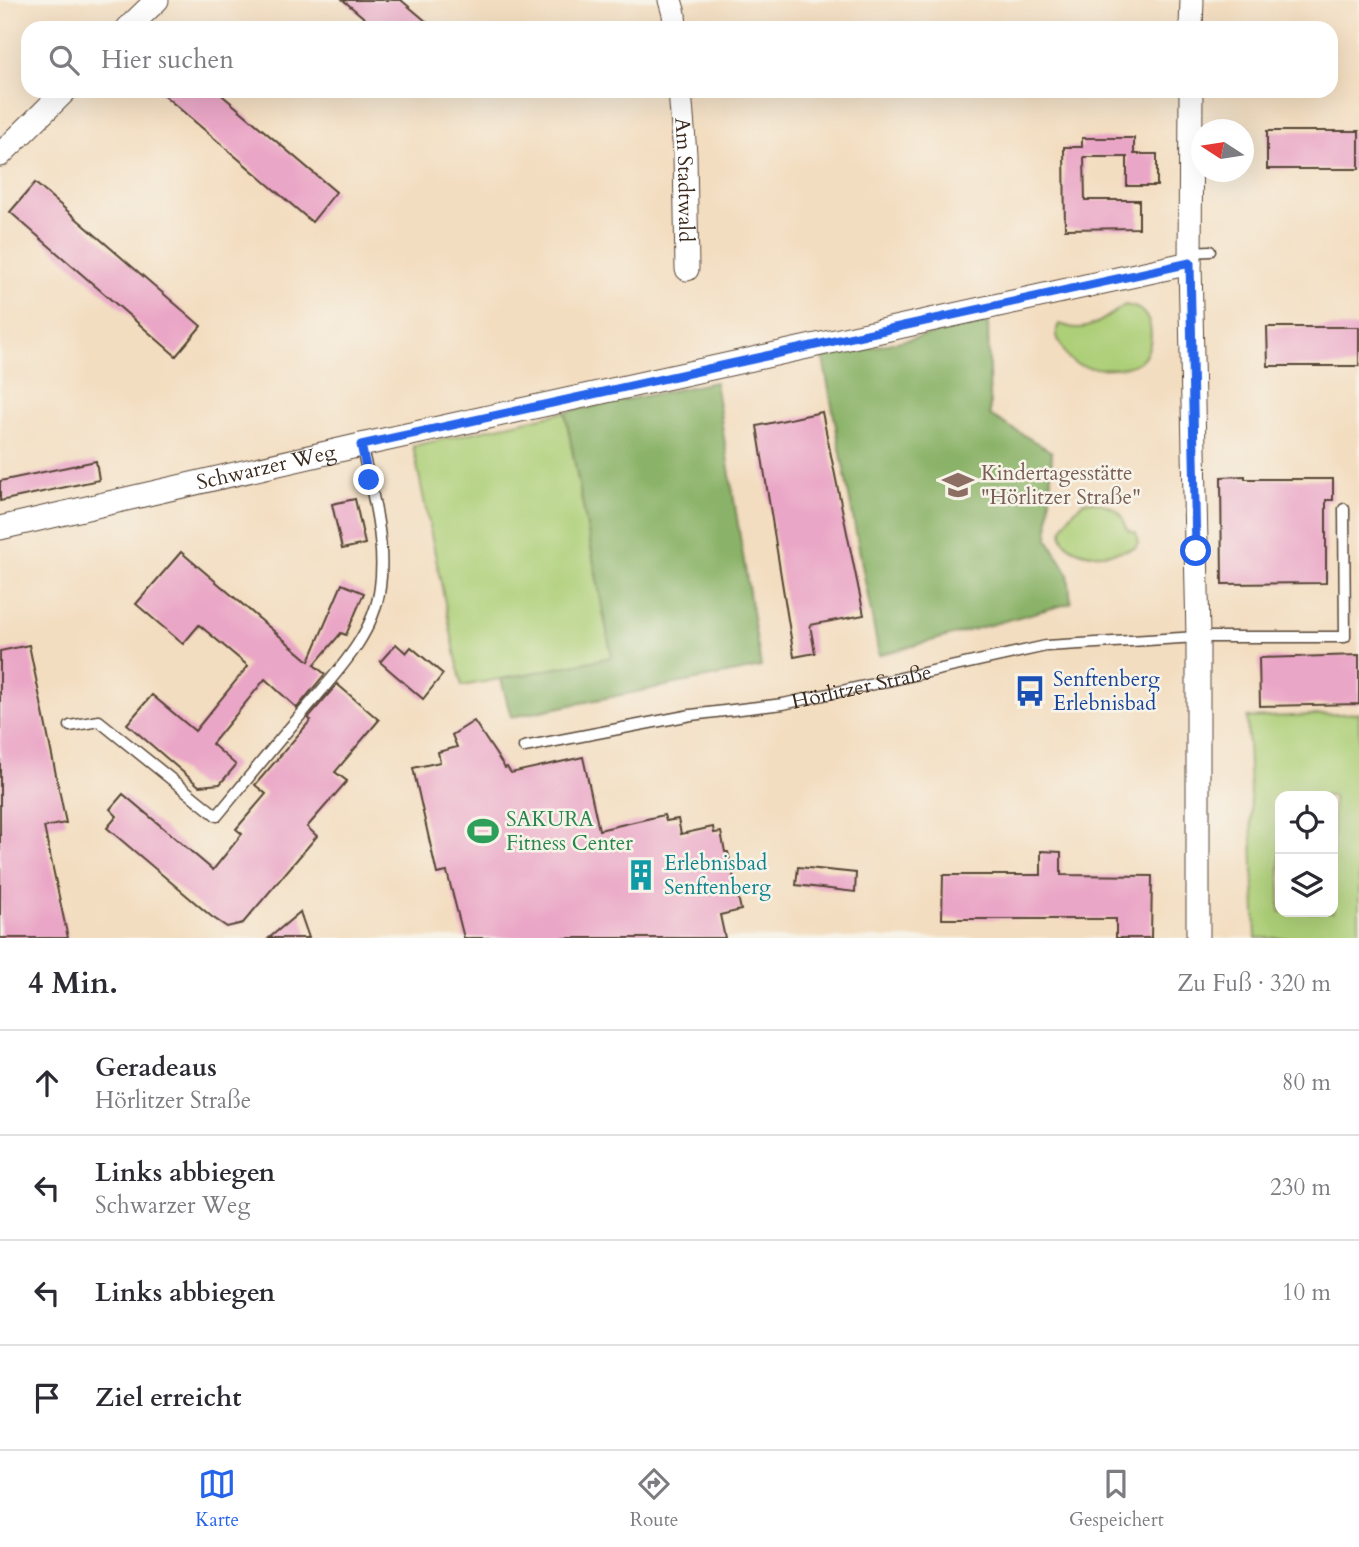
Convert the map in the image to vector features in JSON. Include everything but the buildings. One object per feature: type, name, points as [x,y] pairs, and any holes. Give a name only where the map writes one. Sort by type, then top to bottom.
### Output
[{"type":"street","points":[[135,21],[157,0]]},
{"type":"street","points":[[670,0],[674,21]]},
{"type":"street","points":[[1191,21],[1192,0]]},
{"type":"street","points":[[0,155],[58,98]]},
{"type":"street","name":"Am Stadtwald","points":[[681,98],[685,154],[687,269]]},
{"type":"street","points":[[1191,98],[1197,255],[1198,938]]},
{"type":"street","name":"Schwarzer Weg","points":[[0,528],[1197,255]]},
{"type":"lane","points":[[70,726],[99,721],[217,816],[349,656],[370,622],[380,590],[382,555],[361,445]]},
{"type":"lane","name":"Hörlitzer Straße","points":[[524,747],[691,715],[783,704],[1046,646],[1198,637],[1345,637],[1344,509]]},
{"type":"green space","points":[[1125,305],[1140,310],[1149,322],[1150,345],[1143,358],[1124,367],[1105,368],[1086,367],[1070,360],[1057,337],[1059,324],[1074,328],[1090,326]]},
{"type":"green space","points":[[988,322],[990,415],[1052,452],[1048,539],[1068,573],[1071,603],[879,655],[823,358]]},
{"type":"green space","points":[[715,382],[761,667],[511,717],[501,679],[612,657],[565,412]]},
{"type":"green space","points":[[565,412],[612,658],[462,686],[413,446]]},
{"type":"green space","points":[[1092,501],[1119,512],[1128,529],[1136,533],[1138,543],[1135,548],[1096,554],[1081,552],[1064,541],[1062,535],[1066,521],[1083,502]]},
{"type":"green space","points":[[1359,713],[1359,938],[1256,938],[1247,718]]},
{"type":"place","name":"Kindertagesstätte \"Hörlitzer Straße\"","points":[[958,485]]},
{"type":"place","name":"Senftenberg Erlebnisbad","points":[[1030,691]]},
{"type":"place","name":"SAKURA Fitness Center","points":[[483,831]]},
{"type":"place","name":"Erlebnisbad Senftenberg","points":[[641,875]]},
{"type":"route","points":[[369,480],[361,445],[1190,263],[1196,551]]}]
